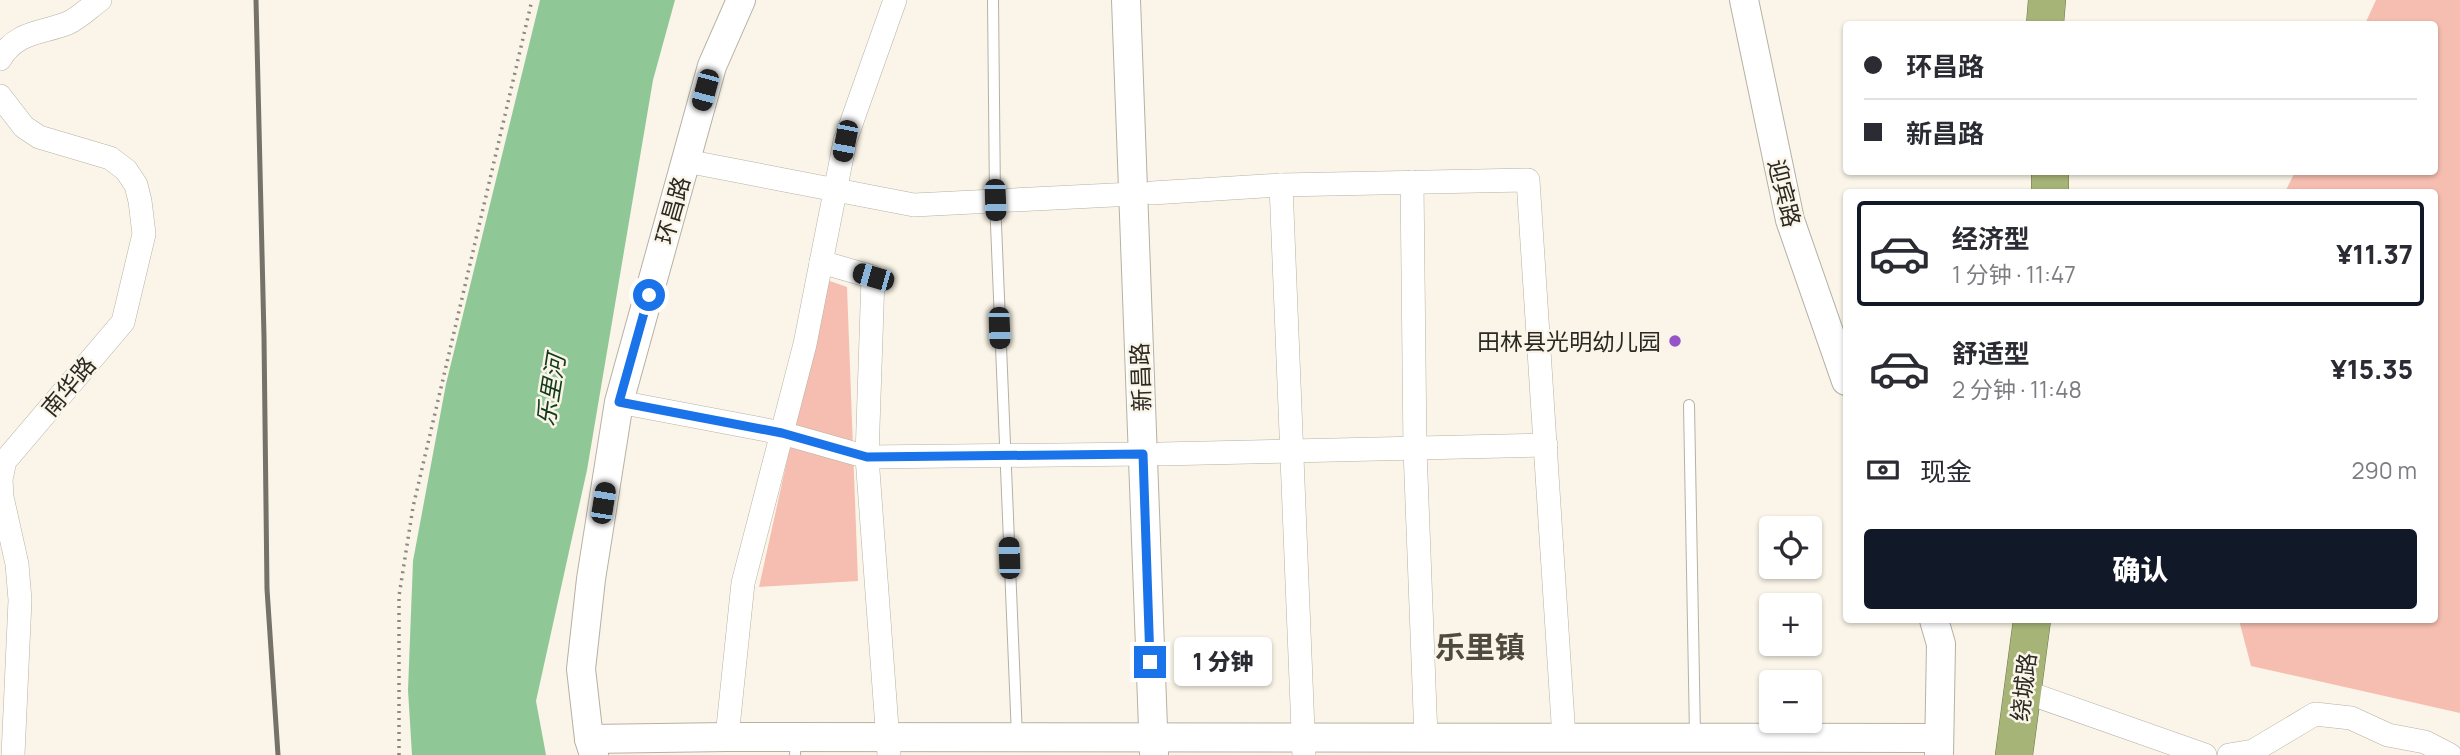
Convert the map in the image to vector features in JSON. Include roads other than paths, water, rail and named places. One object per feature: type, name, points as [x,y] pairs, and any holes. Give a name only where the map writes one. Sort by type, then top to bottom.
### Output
[{"type":"highway","points":[[2045,21],[2047,0]]},
{"type":"highway","name":"绕城路","points":[[2014,755],[2032,623]]},
{"type":"street","points":[[0,59],[20,37],[70,22],[100,0]]},
{"type":"street","name":"环昌路","points":[[592,747],[581,669],[591,579],[619,402],[712,66],[741,0]]},
{"type":"street","points":[[727,737],[743,583],[805,344],[845,141],[895,0]]},
{"type":"street","name":"新昌路","points":[[1126,0],[1142,193],[1162,746]]},
{"type":"street","name":"新昌路","points":[[1142,193],[1145,0]]},
{"type":"street","name":"迎宾路","points":[[1744,0],[1790,220],[1843,372]]},
{"type":"street","name":"南华路","points":[[0,96],[24,127],[39,137],[110,158],[126,170],[136,184],[144,234],[123,322],[5,461],[1,479],[2,497],[17,564],[20,600],[13,755]]},
{"type":"street","points":[[686,162],[914,205],[1280,185],[1528,180],[1564,738]]},
{"type":"street","points":[[1412,182],[1415,449],[1426,738]]},
{"type":"street","points":[[1280,185],[1304,747]]},
{"type":"street","points":[[821,262],[873,277],[867,457],[889,746]]},
{"type":"street","points":[[619,402],[782,433],[867,457],[1292,452],[1546,445]]},
{"type":"street","points":[[592,747],[727,737],[796,746],[889,746],[1017,737],[1162,746],[1304,747],[1426,738],[1695,738],[1939,746],[1941,644],[1935,623]]},
{"type":"street","points":[[2023,691],[2205,755]]},
{"type":"street","points":[[2229,755],[2253,751],[2315,714],[2351,718],[2388,735],[2425,742],[2450,755]]},
{"type":"lane","points":[[993,0],[995,200],[1017,737]]},
{"type":"lane","points":[[1689,405],[1695,738]]},
{"type":"water","name":"乐里河","points":[[540,0],[675,0],[653,80],[587,470],[536,701],[546,755],[412,755],[408,690],[413,561],[446,384]]},
{"type":"railway","points":[[256,0],[267,589],[278,755]]},
{"type":"place","name":"田林县光明幼儿园","points":[[1675,341]]},
{"type":"district","name":"乐里镇","points":[[1480,646]]}]
